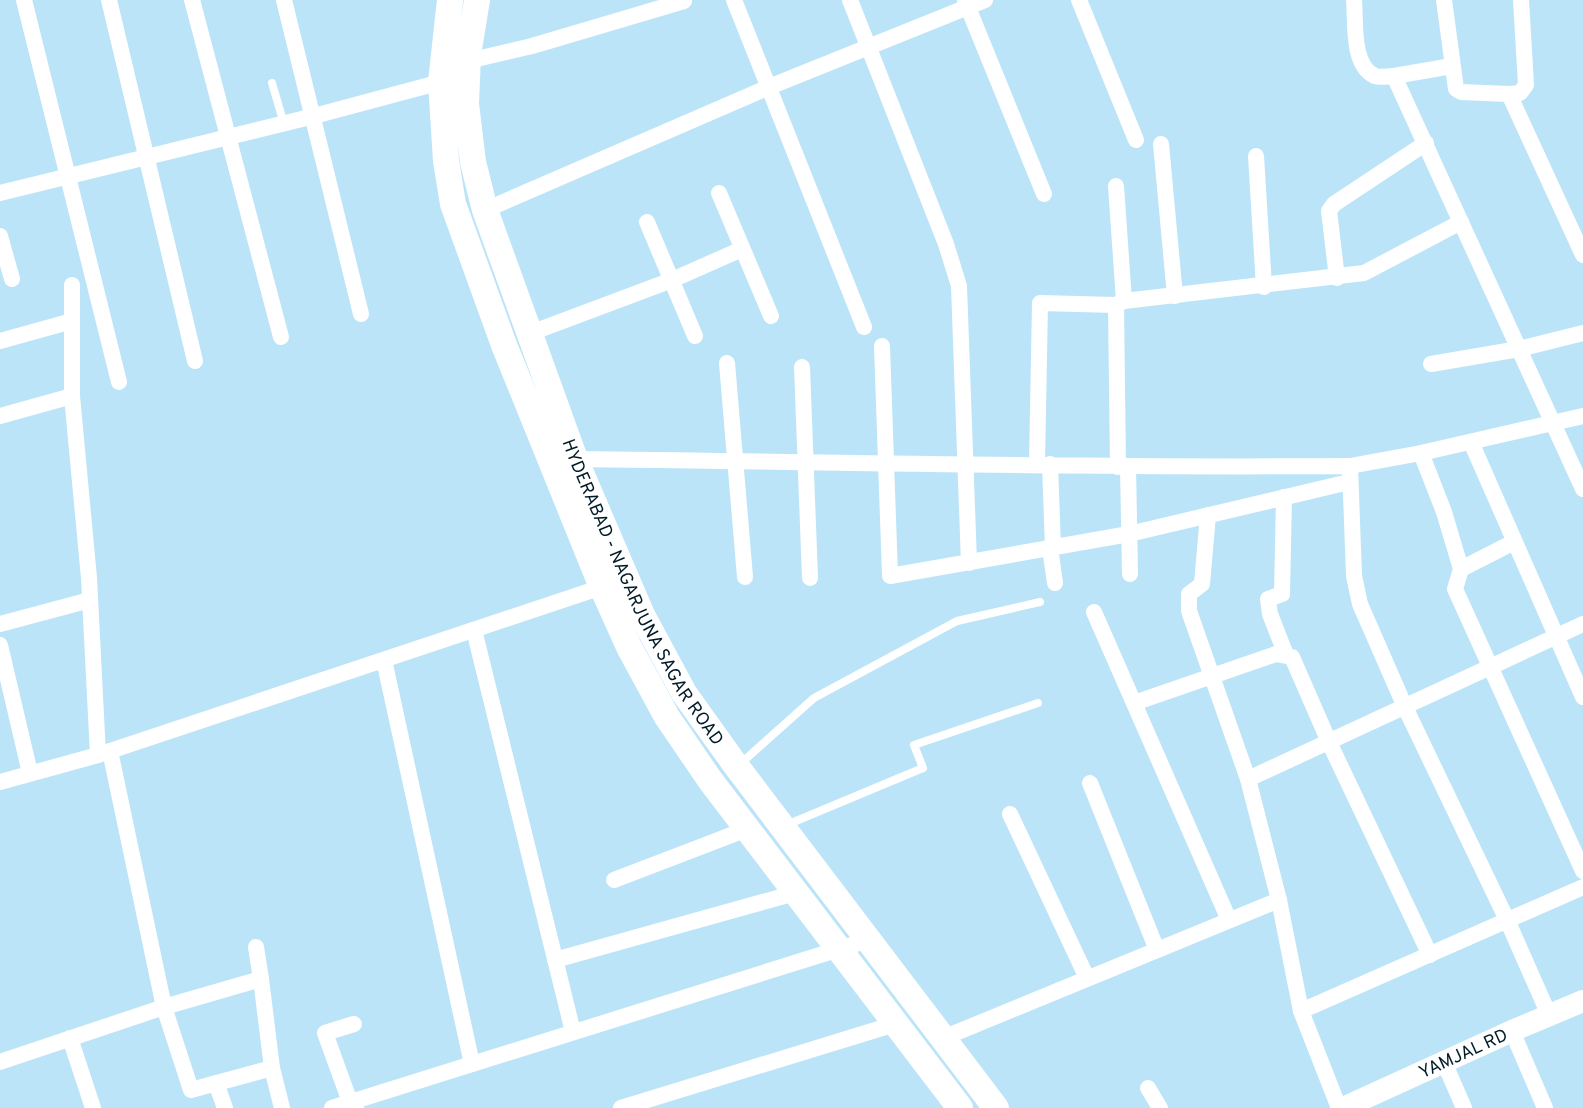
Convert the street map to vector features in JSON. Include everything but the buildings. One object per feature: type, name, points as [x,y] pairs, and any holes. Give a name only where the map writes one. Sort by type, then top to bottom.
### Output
[{"type":"main road","name":"HYDERABAD - NAGARJUNA SAGAR ROAD","points":[[450,0],[441,82],[446,161],[453,204],[504,345],[602,587],[629,646],[667,717],[747,829],[960,1108]]},
{"type":"main road","name":"HYDERABAD - NAGARJUNA SAGAR ROAD","points":[[477,0],[468,61],[466,104],[473,162],[485,210],[575,459],[642,615],[684,693],[737,767],[996,1108]]},
{"type":"main road","name":"YAMJAL RD","points":[[1341,1108],[1380,1101],[1444,1062],[1583,1001]]},
{"type":"street","points":[[24,0],[118,381]]},
{"type":"street","points":[[109,0],[195,361]]},
{"type":"street","points":[[192,0],[281,336]]},
{"type":"street","points":[[284,0],[361,314]]},
{"type":"street","points":[[734,0],[864,327]]},
{"type":"street","points":[[850,0],[946,244],[959,286],[969,563]]},
{"type":"street","points":[[485,210],[769,87],[870,47],[967,3],[985,0]]},
{"type":"street","points":[[1079,0],[1136,140]]},
{"type":"street","points":[[1354,0],[1359,58],[1367,71],[1376,77],[1394,76],[1452,66]]},
{"type":"street","points":[[1444,0],[1454,83],[1461,92],[1509,94],[1520,93],[1526,85],[1521,0]]},
{"type":"street","points":[[468,61],[532,46],[647,6],[684,1]]},
{"type":"street","points":[[967,3],[1044,194]]},
{"type":"street","points":[[1394,76],[1583,489]]},
{"type":"street","points":[[0,193],[284,124],[441,82]]},
{"type":"street","points":[[1509,94],[1583,255]]},
{"type":"street","points":[[1337,278],[1329,211],[1334,204],[1426,143]]},
{"type":"street","points":[[1161,144],[1175,296]]},
{"type":"street","points":[[1256,156],[1264,287]]},
{"type":"street","points":[[1116,186],[1120,303],[1114,311],[1130,574]]},
{"type":"street","points":[[719,193],[771,316]]},
{"type":"street","points":[[647,222],[694,336]]},
{"type":"street","points":[[1055,583],[1043,464],[1040,303],[1120,303],[1337,278],[1375,269],[1461,222]]},
{"type":"street","points":[[0,236],[12,279]]},
{"type":"street","points":[[528,334],[672,280],[742,249]]},
{"type":"street","points":[[72,285],[72,396],[104,753],[164,1007],[191,1090],[272,1068]]},
{"type":"street","points":[[0,341],[72,321]]},
{"type":"street","points":[[1431,364],[1519,349],[1583,333]]},
{"type":"street","points":[[882,346],[890,576],[1129,534],[1284,497],[1349,474],[1421,453],[1583,416]]},
{"type":"street","points":[[727,363],[745,577]]},
{"type":"street","points":[[802,367],[810,578]]},
{"type":"street","points":[[0,416],[72,396]]},
{"type":"street","points":[[1471,442],[1583,697]]},
{"type":"street","points":[[1421,453],[1444,512],[1461,569],[1455,589],[1583,871]]},
{"type":"street","points":[[575,459],[1043,464],[1349,474]]},
{"type":"street","points":[[1349,474],[1357,594],[1405,707],[1508,922],[1549,1015]]},
{"type":"street","points":[[1284,497],[1282,594],[1268,599],[1270,614],[1286,655]]},
{"type":"street","points":[[1208,515],[1202,584],[1188,594],[1189,610],[1214,675],[1248,779],[1279,900],[1301,1011],[1341,1108]]},
{"type":"street","points":[[1461,569],[1515,542]]},
{"type":"street","points":[[0,782],[104,753],[602,587]]},
{"type":"street","points":[[0,624],[90,600]]},
{"type":"street","points":[[1094,612],[1229,920]]},
{"type":"street","points":[[1248,779],[1583,624]]},
{"type":"street","points":[[474,630],[573,1032]]},
{"type":"street","points":[[0,645],[30,773]]},
{"type":"street","points":[[1134,703],[1276,654],[1292,657],[1298,666],[1329,742],[1430,956]]},
{"type":"street","points":[[384,660],[472,1064]]},
{"type":"street","points":[[1090,783],[1157,950]]},
{"type":"street","points":[[1010,814],[1087,978]]},
{"type":"street","points":[[614,880],[747,829]]},
{"type":"street","points":[[1301,1011],[1508,922],[1583,887]]},
{"type":"street","points":[[555,960],[795,893]]},
{"type":"street","points":[[943,1038],[1279,900]]},
{"type":"street","points":[[332,1108],[353,1105],[472,1064],[868,940]]},
{"type":"street","points":[[256,947],[272,1068],[282,1108]]},
{"type":"street","points":[[0,1062],[164,1007],[261,979]]},
{"type":"street","points":[[353,1105],[325,1033],[354,1024]]},
{"type":"street","points":[[621,1108],[895,1024]]},
{"type":"street","points":[[1512,1031],[1545,1108]]},
{"type":"street","points":[[70,1038],[93,1108]]},
{"type":"street","points":[[1444,1062],[1464,1108]]},
{"type":"street","points":[[216,1083],[225,1108]]},
{"type":"street","points":[[1148,1088],[1160,1108]]},
{"type":"lane","points":[[272,83],[284,124]]},
{"type":"lane","points":[[737,767],[813,698],[957,621],[1040,602]]},
{"type":"lane","points":[[783,826],[923,768],[914,745],[1038,703]]}]
